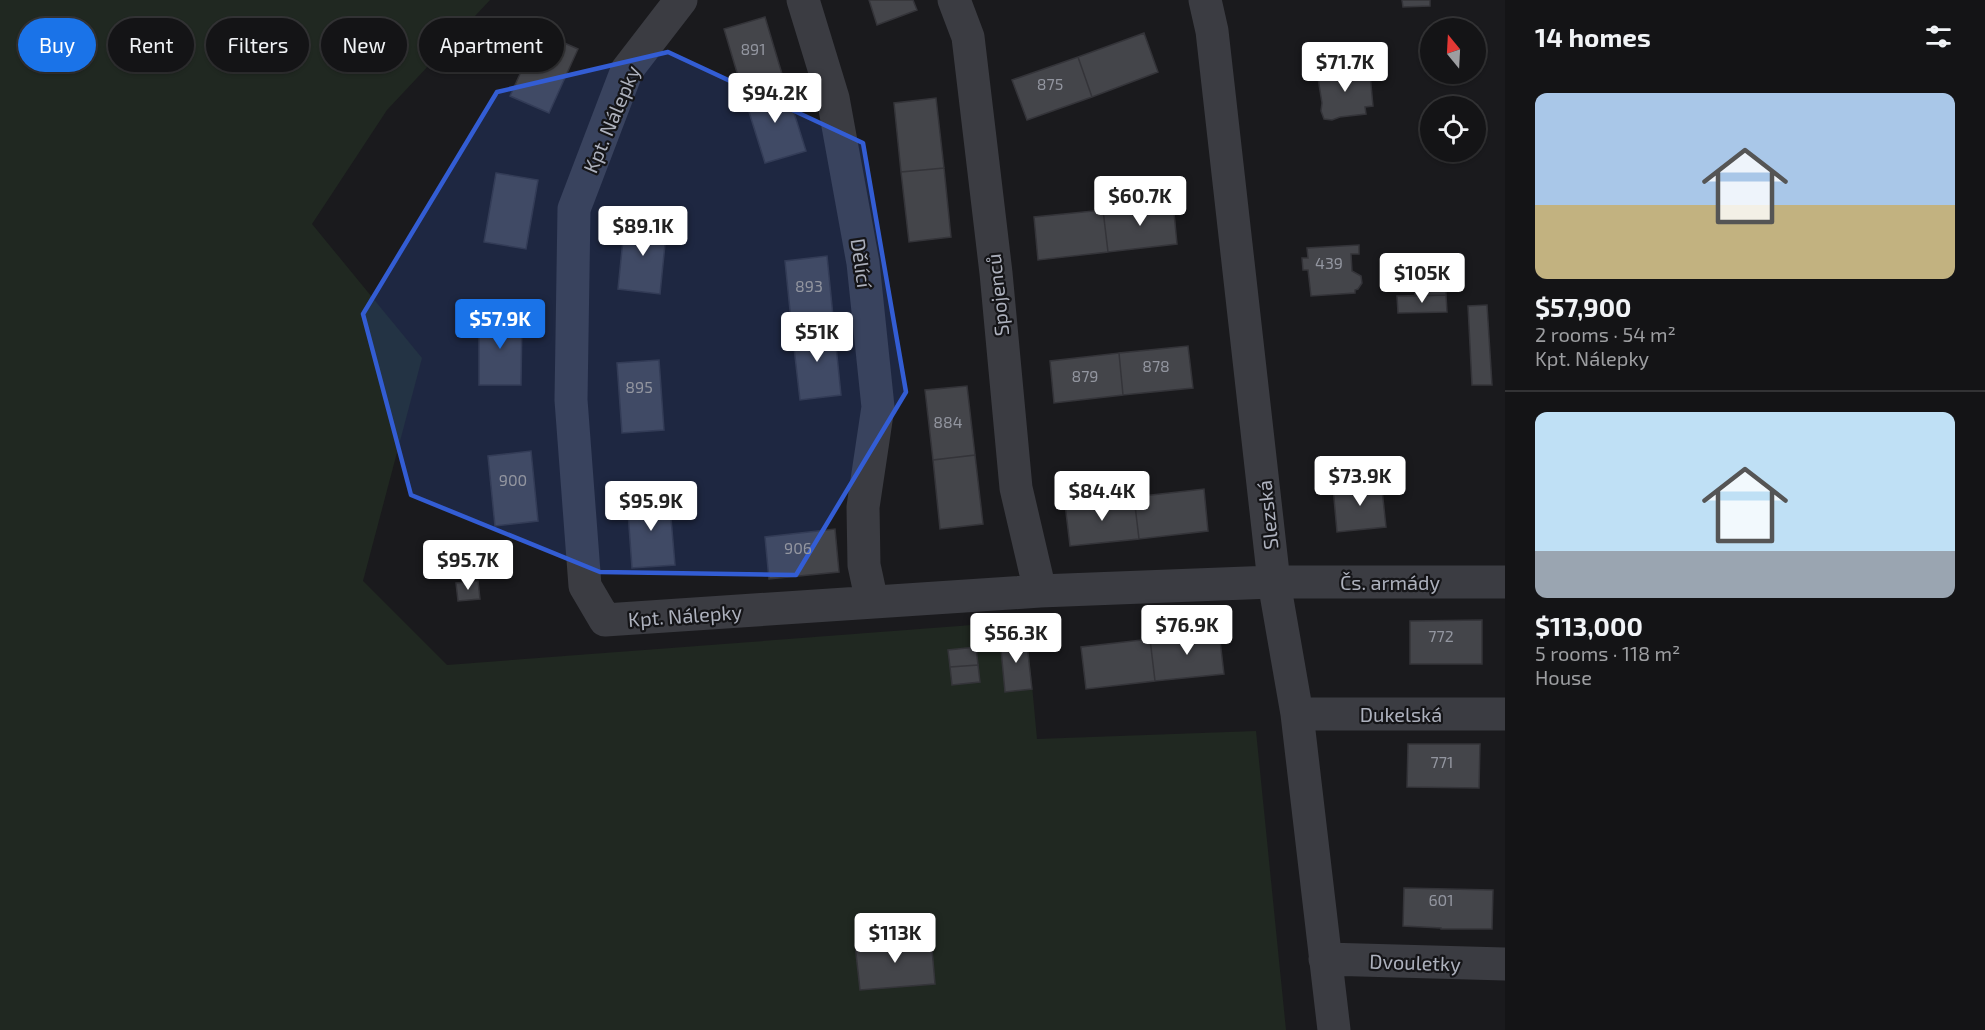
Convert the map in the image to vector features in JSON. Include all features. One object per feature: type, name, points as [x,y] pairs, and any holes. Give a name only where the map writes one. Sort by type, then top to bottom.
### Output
[{"type":"street","name":"Kpt. Nálepky","points":[[681,0],[627,70],[574,209],[571,400],[585,586],[605,620],[1040,591],[1274,582]]},
{"type":"street","name":"Dělící","points":[[803,0],[833,98],[863,263],[878,407],[863,507],[864,565],[872,602]]},
{"type":"street","name":"Spojenců","points":[[954,0],[968,37],[996,273],[1016,488],[1040,591]]},
{"type":"street","name":"Slezská","points":[[1205,0],[1212,31],[1274,582],[1296,714],[1334,1030]]},
{"type":"street","name":"Čs. armády","points":[[1274,582],[1505,582]]},
{"type":"street","name":"Dukelská","points":[[1296,714],[1505,714]]},
{"type":"street","name":"Dvouletky","points":[[1325,959],[1505,964]]},
{"type":"highlighted area","points":[[668,52],[863,143],[906,392],[796,575],[600,572],[411,495],[363,314],[497,92]]},
{"type":"shaded area","points":[[0,0],[490,0],[473,18],[419,18],[419,72],[423,72],[387,110],[312,224],[422,358],[363,581],[447,665],[1026,621],[1037,739],[1256,731],[1286,1030],[0,1030]]},
{"type":"building","points":[[869,0],[913,0],[917,10],[877,25]]},
{"type":"building","points":[[1402,0],[1430,0],[1430,6],[1403,7]]},
{"type":"building","points":[[765,17],[785,84],[744,96],[724,29]]},
{"type":"building","points":[[1144,33],[1158,72],[1092,97],[1078,57]]},
{"type":"building","points":[[564,43],[578,49],[549,113],[510,96],[521,72],[564,72]]},
{"type":"building","points":[[1078,57],[1092,97],[1027,120],[1012,80]]},
{"type":"building","points":[[1361,67],[1361,74],[1370,74],[1373,106],[1365,107],[1366,114],[1332,120],[1324,119],[1317,72]]},
{"type":"building","points":[[785,84],[806,151],[765,163],[744,96]]},
{"type":"building","points":[[936,98],[944,168],[901,172],[894,103]]},
{"type":"building","points":[[944,168],[951,237],[909,242],[901,172]]},
{"type":"building","points":[[496,173],[538,180],[526,249],[484,242]]},
{"type":"building","points":[[1173,202],[1177,244],[1108,252],[1103,210]]},
{"type":"building","points":[[1103,210],[1108,252],[1038,260],[1034,217]]},
{"type":"building","points":[[625,220],[667,224],[660,294],[618,289]]},
{"type":"building","points":[[1359,245],[1359,254],[1351,254],[1352,271],[1361,276],[1362,283],[1355,293],[1311,296],[1308,270],[1303,270],[1302,258],[1308,258],[1307,248]]},
{"type":"building","points":[[827,256],[834,326],[792,330],[785,261]]},
{"type":"building","points":[[1446,277],[1446,295],[1415,296],[1415,278]]},
{"type":"building","points":[[1446,295],[1447,312],[1398,313],[1397,296]]},
{"type":"building","points":[[1487,305],[1492,385],[1472,385],[1468,306]]},
{"type":"building","points":[[479,315],[522,315],[521,385],[479,385]]},
{"type":"building","points":[[834,326],[841,395],[800,400],[792,330]]},
{"type":"building","points":[[1188,346],[1193,388],[1123,395],[1119,353]]},
{"type":"building","points":[[1119,353],[1123,395],[1054,403],[1050,361]]},
{"type":"building","points":[[659,360],[664,430],[622,433],[617,363]]},
{"type":"building","points":[[967,386],[975,455],[933,460],[925,390]]},
{"type":"building","points":[[531,451],[538,521],[495,526],[488,456]]},
{"type":"building","points":[[975,455],[983,524],[940,529],[933,460]]},
{"type":"building","points":[[1381,480],[1386,527],[1337,532],[1333,487]]},
{"type":"building","points":[[1204,489],[1208,531],[1139,539],[1134,497]]},
{"type":"building","points":[[669,495],[675,565],[632,568],[627,498]]},
{"type":"building","points":[[1134,497],[1139,539],[1070,546],[1065,504]]},
{"type":"building","points":[[835,529],[839,572],[769,579],[765,537]]},
{"type":"building","points":[[478,581],[480,599],[458,601],[456,583]]},
{"type":"building","points":[[1482,620],[1482,664],[1410,664],[1410,621]]},
{"type":"building","points":[[1219,632],[1224,674],[1155,681],[1150,639]]},
{"type":"building","points":[[1026,636],[1032,689],[1005,692],[1000,639]]},
{"type":"building","points":[[1150,639],[1155,681],[1086,689],[1081,647]]},
{"type":"building","points":[[976,647],[978,665],[950,667],[948,650]]},
{"type":"building","points":[[978,665],[980,682],[952,685],[950,667]]},
{"type":"building","points":[[1408,744],[1480,744],[1479,788],[1407,787]]},
{"type":"building","points":[[1404,888],[1493,890],[1492,929],[1403,926]]},
{"type":"building","points":[[931,938],[935,984],[860,990],[855,944]]}]
